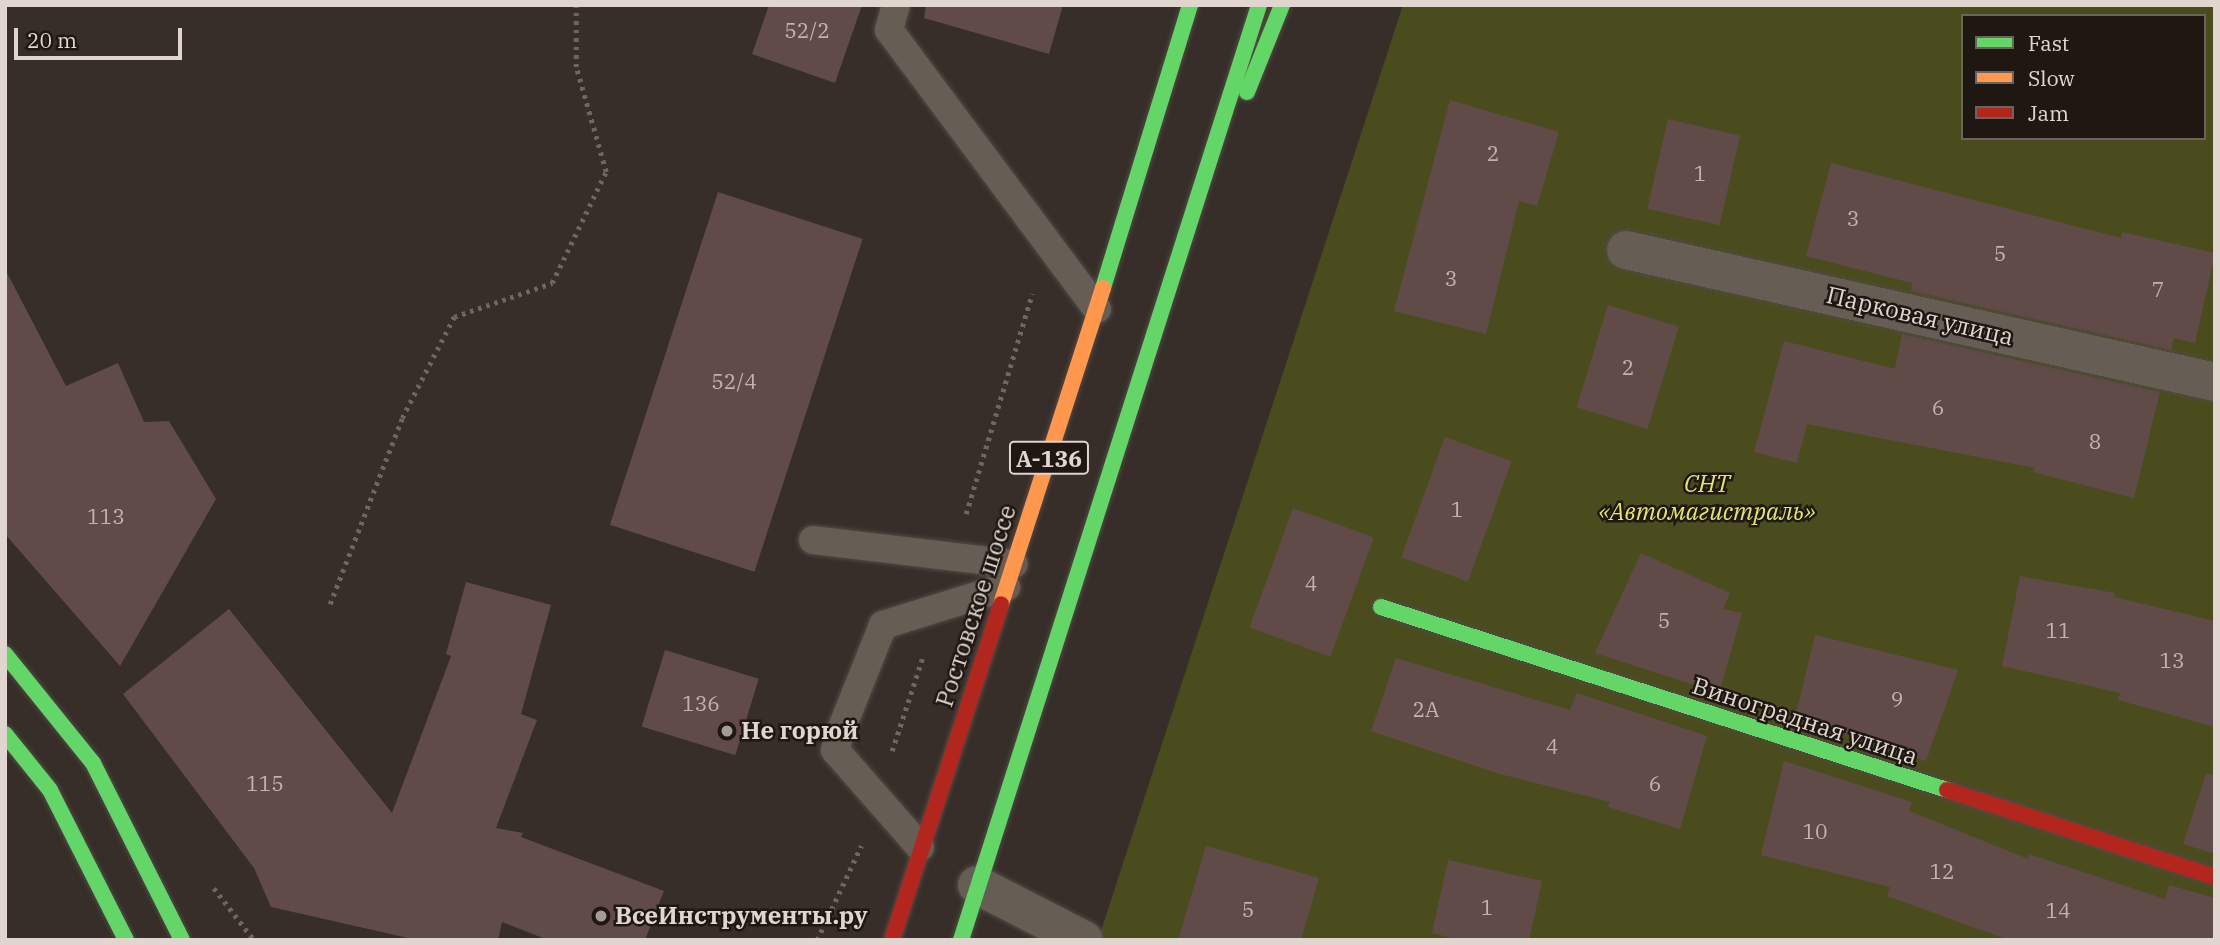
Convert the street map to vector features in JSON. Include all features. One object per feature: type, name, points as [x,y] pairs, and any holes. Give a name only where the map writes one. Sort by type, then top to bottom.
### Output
[{"type":"main road","name":"Ростовское шоссе","points":[[892,940],[920,847],[1097,309],[1190,5]]},
{"type":"main road","name":"А-136","points":[[961,940],[1259,5]]},
{"type":"main road","name":"А-136","points":[[1169,286],[1282,5]]},
{"type":"main road","name":"Виноградная улица","points":[[1381,607],[2215,877]]},
{"type":"main road","points":[[5,654],[93,763],[182,940]]},
{"type":"main road","points":[[5,734],[50,790],[126,940]]},
{"type":"street","name":"Парковая улица","points":[[1626,250],[2215,382]]},
{"type":"street","points":[[978,885],[1084,940]]},
{"type":"lane","points":[[896,5],[889,30],[1097,309]]},
{"type":"lane","points":[[813,540],[1010,576]]},
{"type":"lane","points":[[920,847],[835,750],[841,730],[883,625],[1010,576]]},
{"type":"path","points":[[330,604],[402,418],[454,317],[552,283],[606,172],[576,67],[576,5]]},
{"type":"green space","name":"СНТ «Автомагистраль»","points":[[1403,5],[2215,5],[2215,940],[1098,940]]},
{"type":"building","points":[[769,5],[862,5],[835,83],[752,54]]},
{"type":"building","points":[[926,5],[1063,5],[1049,54],[924,18]]},
{"type":"building","points":[[1450,100],[1559,132],[1537,206],[1519,201],[1486,334],[1394,311]]},
{"type":"building","points":[[1668,119],[1740,136],[1719,225],[1647,209]]},
{"type":"building","points":[[1831,163],[2121,238],[2122,232],[2215,253],[2195,343],[2174,338],[2171,350],[1911,291],[1912,283],[1806,256]]},
{"type":"building","points":[[718,192],[863,239],[754,572],[610,525]]},
{"type":"building","points":[[5,269],[66,386],[118,363],[144,422],[169,421],[216,499],[120,666],[5,534]]},
{"type":"building","points":[[1608,305],[1679,327],[1647,429],[1577,407]]},
{"type":"building","points":[[1902,334],[2160,392],[2134,498],[2033,472],[2035,468],[1807,424],[1797,463],[1754,452],[1784,341],[1895,369]]},
{"type":"building","points":[[1445,437],[1512,461],[1468,582],[1401,557]]},
{"type":"building","points":[[1293,508],[1374,537],[1330,657],[1250,627]]},
{"type":"building","points":[[1641,553],[1730,593],[1723,609],[1742,613],[1719,693],[1595,653]]},
{"type":"building","points":[[2020,576],[2115,593],[2114,597],[2215,621],[2215,727],[2118,700],[2120,693],[2002,666]]},
{"type":"building","points":[[466,582],[551,605],[521,714],[537,720],[496,828],[523,833],[521,837],[664,891],[645,940],[548,940],[502,922],[498,940],[417,940],[271,907],[254,868],[123,694],[229,609],[392,813],[451,656],[446,654]]},
{"type":"building","points":[[1815,635],[1958,670],[1926,761],[1795,718]]},
{"type":"building","points":[[665,650],[759,679],[735,755],[642,727]]},
{"type":"building","points":[[1396,658],[1570,710],[1577,693],[1707,736],[1680,829],[1608,807],[1610,802],[1500,774],[1371,731]]},
{"type":"building","points":[[1784,761],[1912,802],[1909,811],[2028,859],[2029,854],[2165,899],[2169,885],[2215,898],[2215,940],[2009,940],[1887,896],[1890,887],[1761,855]]},
{"type":"building","points":[[2206,774],[2215,775],[2215,854],[2183,844]]},
{"type":"building","points":[[1206,846],[1319,878],[1301,940],[1178,940]]},
{"type":"building","points":[[1448,860],[1542,881],[1529,940],[1460,940],[1432,933]]},
{"type":"traffic: fast","points":[[1103,288],[1190,5]]},
{"type":"traffic: fast","points":[[961,940],[1259,5]]},
{"type":"traffic: fast","points":[[1247,92],[1282,5]]},
{"type":"traffic: fast","points":[[1381,607],[1947,790]]},
{"type":"traffic: fast","points":[[5,654],[93,763],[182,940]]},
{"type":"traffic: fast","points":[[5,734],[50,790],[126,940]]},
{"type":"traffic: slow","points":[[1001,604],[1103,288]]},
{"type":"traffic: jam","points":[[892,940],[1001,604]]},
{"type":"traffic: jam","points":[[1947,790],[2215,877]]},
{"type":"place","name":"Не горюй","points":[[727,731]]},
{"type":"place","name":"ВсеИнструменты.ру","points":[[601,916]]}]
